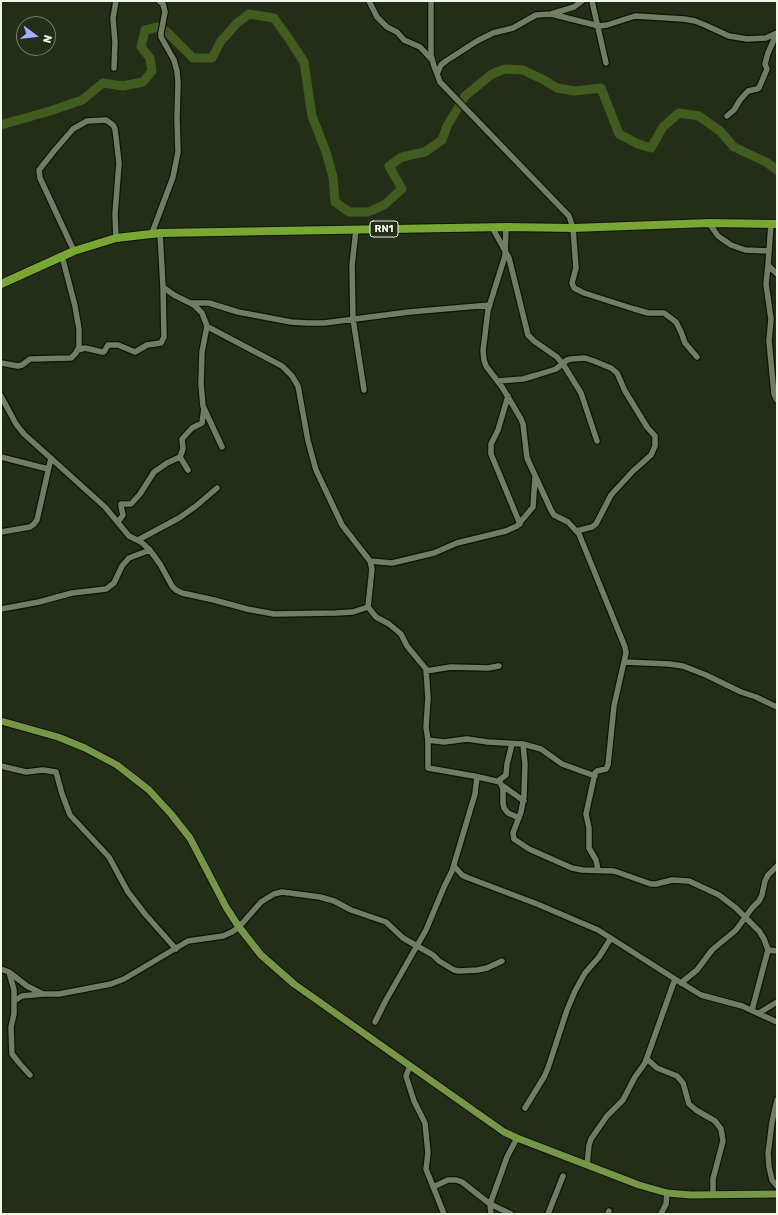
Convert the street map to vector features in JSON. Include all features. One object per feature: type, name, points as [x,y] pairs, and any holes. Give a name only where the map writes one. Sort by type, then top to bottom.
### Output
[{"type":"highway","name":"RN1","points":[[1,284],[74,251],[116,238],[156,233],[492,227],[573,228],[708,223],[774,224]]},
{"type":"main road","points":[[1,721],[58,737],[85,748],[117,765],[149,790],[190,838],[239,928],[261,955],[294,984],[504,1132],[639,1185],[667,1193],[691,1195],[777,1194]]},
{"type":"street","points":[[114,68],[115,42],[113,18],[116,1]]},
{"type":"street","points":[[78,350],[85,348],[104,352],[108,345],[118,345],[135,352],[147,345],[161,342],[164,337],[163,287],[156,233],[173,177],[178,152],[177,71],[174,60],[163,42],[160,33],[165,12],[163,4],[159,1]]},
{"type":"street","points":[[369,1],[377,17],[387,27],[398,32],[404,40],[420,48],[432,60]]},
{"type":"street","points":[[431,1],[432,60],[436,74],[442,85],[569,216],[573,228],[576,268],[572,283],[574,288],[584,293],[634,309],[664,313],[676,322],[685,343],[697,357]]},
{"type":"street","points":[[436,74],[441,65],[477,41],[493,33],[513,28],[536,15],[552,14],[574,7],[582,1]]},
{"type":"street","points":[[592,1],[596,25],[606,63]]},
{"type":"street","points":[[552,14],[596,25],[608,25],[641,15],[695,21],[735,38],[759,39],[777,33]]},
{"type":"street","points":[[727,116],[734,110],[748,91],[757,90],[759,88],[767,69],[765,64],[768,53],[777,33]]},
{"type":"street","points":[[74,251],[40,178],[39,170],[73,129],[87,121],[106,120],[113,125],[115,129],[119,163],[115,214],[116,238]]},
{"type":"street","points":[[708,223],[718,236],[731,245],[745,250],[769,251]]},
{"type":"street","points":[[774,224],[769,251],[766,284],[771,316],[768,341],[774,394],[777,400]]},
{"type":"street","points":[[492,227],[509,258],[528,335],[557,357],[581,393],[597,441]]},
{"type":"street","points":[[506,227],[506,251],[490,305],[483,356],[486,366],[498,381],[520,415],[523,424],[527,458],[553,513],[568,522],[579,534],[625,647],[626,653],[615,700],[608,765],[606,769],[597,771],[586,818],[589,828],[589,848],[596,860],[598,870]]},
{"type":"street","points":[[356,229],[352,266],[353,319],[364,390]]},
{"type":"street","points":[[1,363],[18,366],[30,359],[71,358],[78,350],[79,329],[75,306],[62,256]]},
{"type":"street","points":[[768,265],[777,274]]},
{"type":"street","points":[[118,522],[123,514],[120,506],[121,504],[131,504],[140,494],[154,472],[167,463],[180,457],[183,449],[182,438],[192,428],[202,423],[204,408],[201,384],[202,352],[207,326],[202,313],[191,303],[174,295],[163,287]]},
{"type":"street","points":[[191,303],[209,303],[238,312],[291,322],[324,323],[409,312],[490,305]]},
{"type":"street","points":[[207,326],[277,363],[296,381],[301,395],[308,441],[316,470],[342,525],[370,561],[372,569],[368,607],[376,617],[389,624],[401,634],[407,646],[426,671],[428,698],[426,727],[429,769],[498,781],[524,800]]},
{"type":"street","points":[[498,381],[523,379],[548,372],[567,360],[585,358],[594,361],[614,370],[625,391],[655,438],[655,446],[651,455],[633,471],[611,495],[596,524],[592,527],[576,530]]},
{"type":"street","points":[[1,396],[16,424],[50,458],[105,506],[129,536],[138,540],[150,550],[176,590],[182,593],[274,614],[353,612],[368,607]]},
{"type":"street","points":[[508,396],[498,430],[491,444],[491,454],[520,524]]},
{"type":"street","points":[[204,408],[222,447]]},
{"type":"street","points":[[1,457],[10,458],[48,469]]},
{"type":"street","points":[[180,457],[188,470]]},
{"type":"street","points":[[1,532],[30,527],[34,524],[39,514],[50,458]]},
{"type":"street","points":[[370,561],[392,563],[434,553],[457,543],[506,531],[520,524],[533,507],[535,475]]},
{"type":"street","points":[[138,540],[179,518],[217,488]]},
{"type":"street","points":[[1,609],[39,602],[72,593],[106,589],[114,583],[122,566],[129,558],[150,550]]},
{"type":"street","points":[[625,662],[683,666],[777,707]]},
{"type":"street","points":[[426,671],[451,667],[488,668],[498,666]]},
{"type":"street","points":[[428,740],[444,742],[467,739],[522,744],[541,749],[562,764],[595,776]]},
{"type":"street","points":[[498,781],[506,775],[506,764],[512,744]]},
{"type":"street","points":[[522,744],[525,764],[524,800],[513,836],[518,843],[572,868],[582,870],[614,871],[651,884],[672,880],[683,880],[696,883],[720,895],[759,931],[768,950],[752,1010]]},
{"type":"street","points":[[1,766],[26,772],[43,770],[56,772],[70,815],[109,857],[128,892],[176,949]]},
{"type":"street","points":[[375,1022],[426,930],[454,866],[477,788],[478,777]]},
{"type":"street","points":[[503,786],[504,808],[508,813],[519,818]]},
{"type":"street","points":[[454,866],[458,872],[466,877],[598,930],[701,995],[752,1010],[777,1022]]},
{"type":"street","points":[[681,983],[697,970],[712,950],[736,930],[746,918],[759,901],[768,876],[777,866]]},
{"type":"street","points":[[14,1001],[22,996],[59,994],[111,984],[124,979],[188,941],[223,936],[239,928],[255,908],[274,894],[282,892],[297,893],[334,901],[350,910],[386,922],[403,938],[459,972],[487,968],[502,961]]},
{"type":"street","points":[[525,1108],[548,1068],[567,1010],[575,991],[585,973],[611,938]]},
{"type":"street","points":[[768,950],[777,951]]},
{"type":"street","points":[[1,969],[9,972],[27,986],[43,994]]},
{"type":"street","points":[[9,972],[13,985],[14,1001],[14,1014],[11,1027],[12,1054],[30,1075]]},
{"type":"street","points":[[587,1165],[588,1145],[591,1139],[607,1116],[623,1100],[647,1059],[675,979]]},
{"type":"street","points":[[759,1013],[777,1002]]},
{"type":"street","points":[[647,1059],[657,1068],[677,1076],[683,1083],[689,1104],[715,1121],[721,1129],[723,1141],[713,1179],[713,1194]]},
{"type":"street","points":[[410,1066],[406,1076],[414,1101],[425,1123],[428,1153],[426,1169],[444,1214]]},
{"type":"street","points":[[777,1100],[772,1122],[768,1154],[772,1180],[777,1186]]},
{"type":"street","points":[[491,1214],[490,1204],[507,1157],[517,1138]]},
{"type":"street","points":[[548,1214],[563,1176]]},
{"type":"street","points":[[433,1187],[448,1180],[462,1182],[490,1204],[511,1214]]},
{"type":"street","points":[[661,1214],[666,1204],[667,1193]]},
{"type":"waterway","points":[[1,125],[82,100],[103,83],[123,86],[143,82],[152,71],[150,58],[141,47],[145,30],[158,27],[167,32],[193,58],[212,58],[221,41],[237,23],[249,14],[274,18],[304,62],[312,116],[326,152],[333,177],[335,202],[349,212],[368,212],[384,205],[402,189],[389,166],[402,157],[425,152],[442,140],[447,126],[465,96],[492,74],[505,69],[523,70],[557,88],[575,91],[601,88],[619,134],[638,144],[651,148],[663,127],[679,113],[699,116],[720,131],[734,147],[766,162],[777,170]]}]
